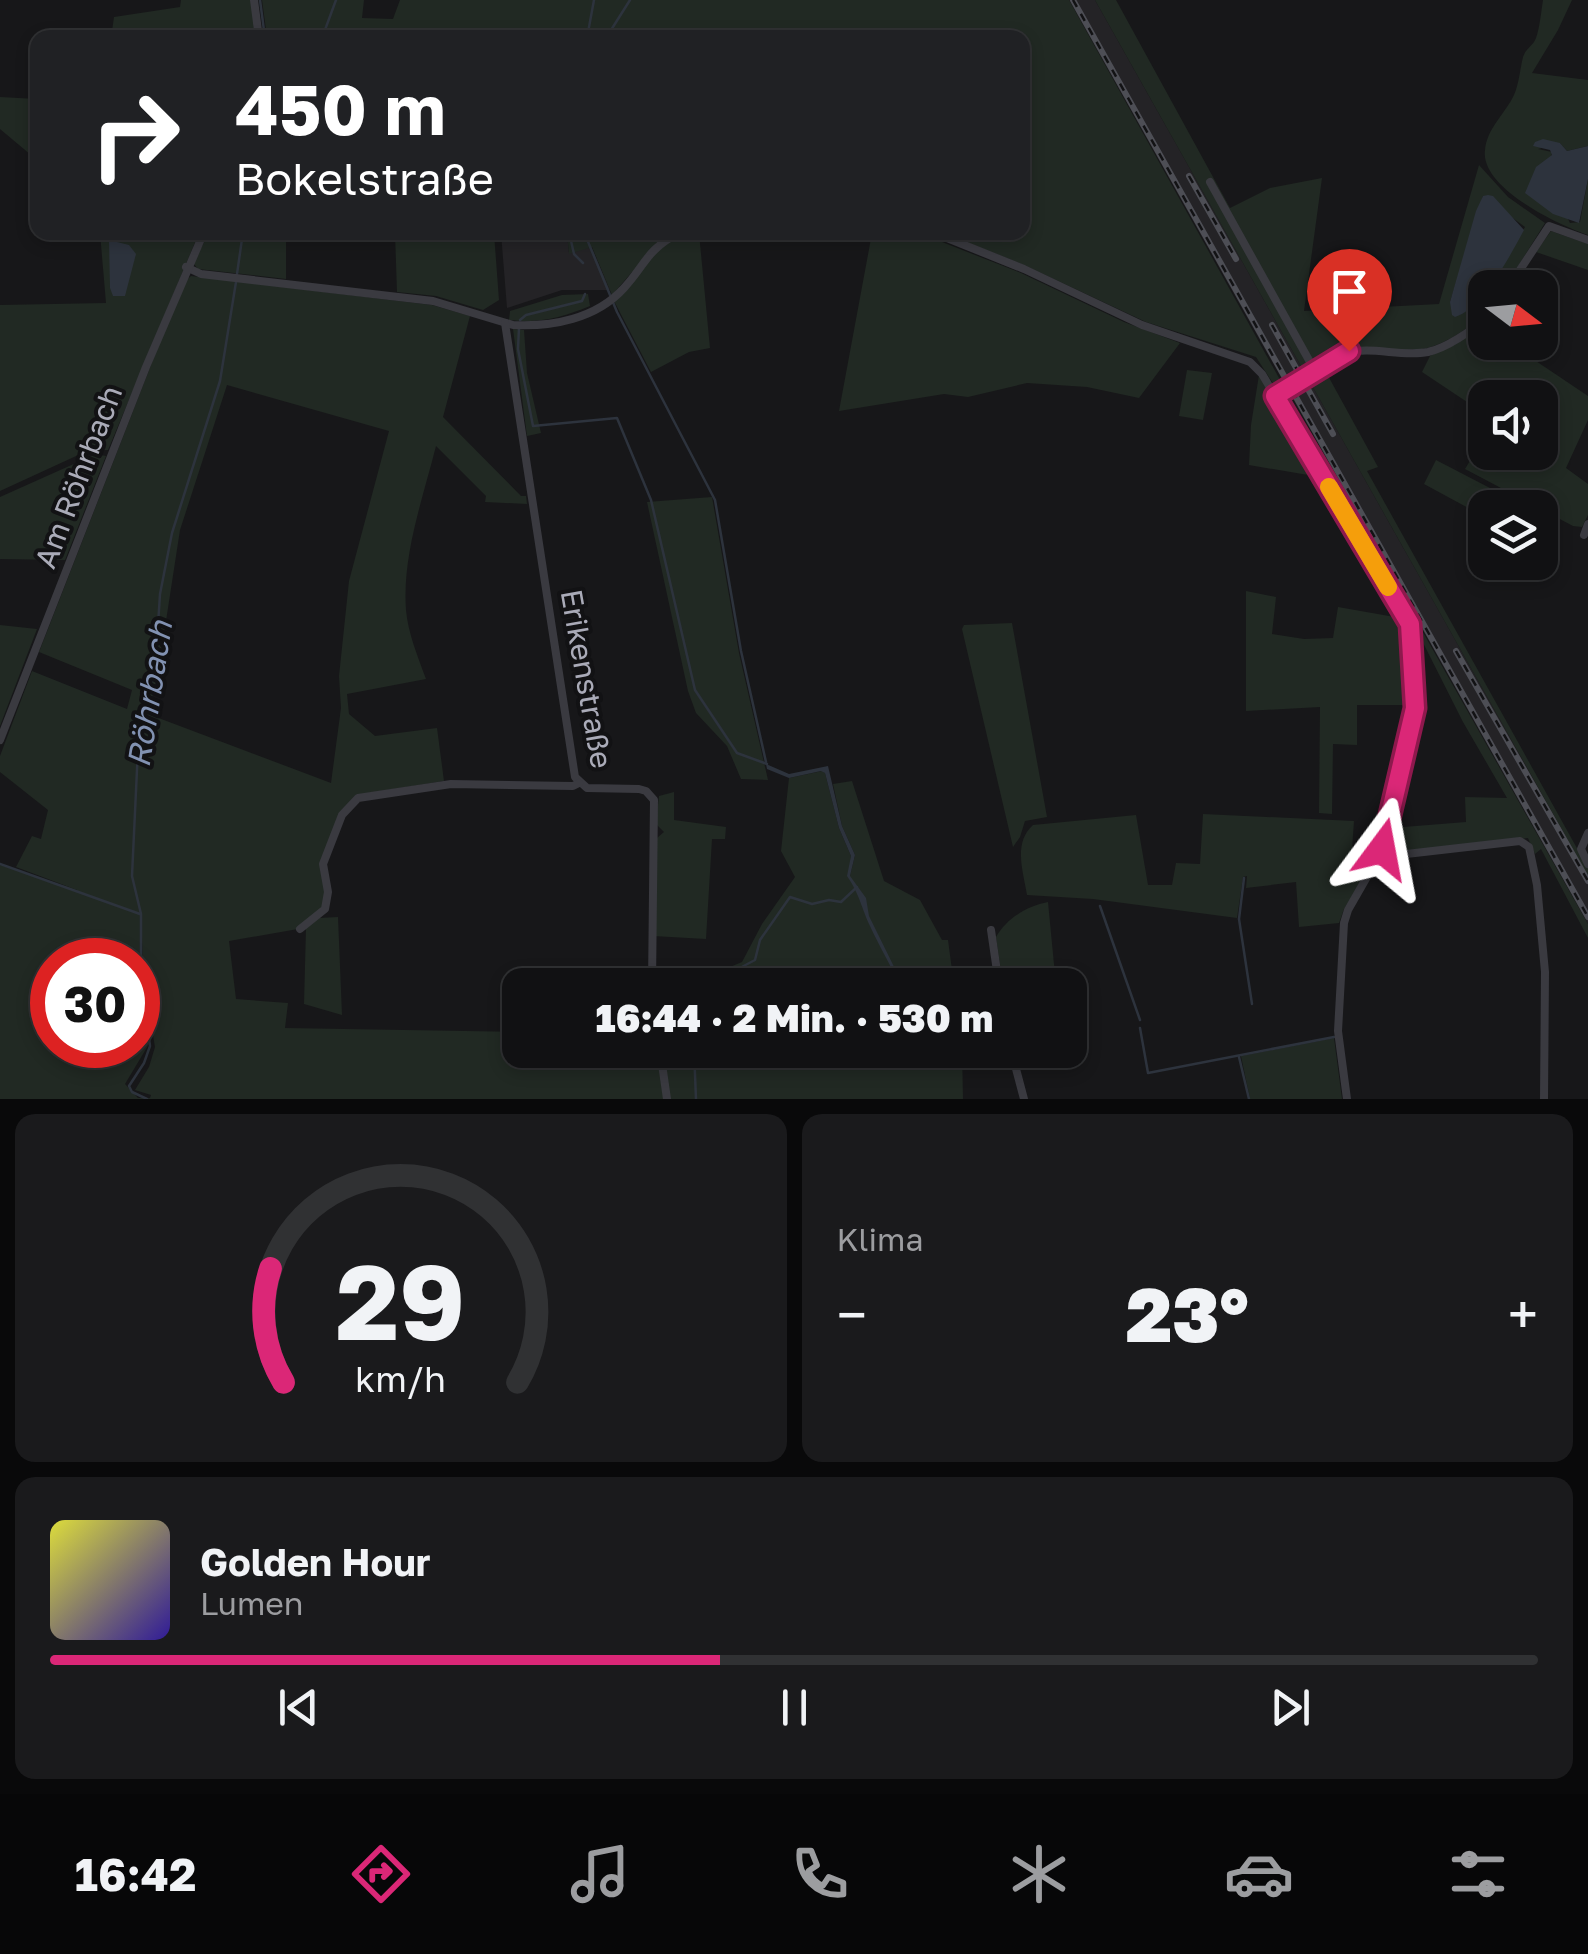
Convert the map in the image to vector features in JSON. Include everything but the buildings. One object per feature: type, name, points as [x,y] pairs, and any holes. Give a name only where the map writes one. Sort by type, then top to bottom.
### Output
[{"type":"street","points":[[254,0],[258,30]]},
{"type":"street","points":[[1210,182],[1315,371]]},
{"type":"street","points":[[1520,270],[1549,226],[1588,240]]},
{"type":"street","name":"Am Röhrbach","points":[[0,740],[200,240]]},
{"type":"street","points":[[186,268],[202,274],[433,301],[526,326],[590,313],[612,299],[647,256],[669,240]]},
{"type":"street","points":[[952,240],[1157,331],[1250,362],[1262,374],[1410,624],[1415,708],[1380,857],[1344,923],[1338,1031],[1346,1099]]},
{"type":"street","name":"Erikenstraße","points":[[509,324],[575,777],[588,788],[639,789],[654,800],[652,968]]},
{"type":"street","points":[[1275,396],[1349,351],[1431,351],[1468,331]]},
{"type":"street","points":[[1584,535],[1588,524]]},
{"type":"street","points":[[300,929],[326,909],[328,892],[323,864],[342,815],[358,798],[451,784],[579,783]]},
{"type":"street","points":[[1588,833],[1580,849],[1588,864]]},
{"type":"street","points":[[1380,857],[1520,842],[1529,846],[1537,885],[1545,972],[1544,1099]]},
{"type":"street","points":[[991,930],[997,968]]},
{"type":"street","points":[[663,1068],[667,1099]]},
{"type":"street","points":[[1016,1068],[1024,1099]]},
{"type":"shaded area","points":[[181,0],[251,0],[255,30],[112,30],[114,17],[180,7]]},
{"type":"shaded area","points":[[262,0],[364,0],[362,18],[393,19],[400,0],[1069,0],[1284,387],[1276,388],[1256,357],[1146,322],[962,240],[1030,240],[1030,30],[266,30]]},
{"type":"shaded area","points":[[1069,0],[1095,0],[1588,876],[1588,924]]},
{"type":"shaded area","points":[[1095,0],[1116,0],[1230,208],[1270,188],[1322,178],[1304,311],[1439,304],[1479,165],[1508,197],[1545,223],[1516,270],[1498,270],[1525,227],[1483,196],[1450,302],[1468,310],[1468,327],[1422,349],[1361,348],[1321,363],[1378,467],[1367,471],[1588,868],[1588,876]]},
{"type":"shaded area","points":[[1543,0],[1572,0],[1532,73],[1588,80],[1588,146],[1567,151],[1560,143],[1538,149],[1552,152],[1551,159],[1541,164],[1570,223],[1580,222],[1588,179],[1588,235],[1524,203],[1495,178],[1487,164],[1486,142],[1514,95],[1523,57],[1535,41]]},
{"type":"shaded area","points":[[0,97],[30,99],[30,154],[0,129]]},
{"type":"shaded area","points":[[1543,139],[1560,143],[1567,151],[1588,146],[1588,179],[1579,223],[1553,214],[1525,193],[1536,167],[1552,155],[1550,150],[1533,146]]},
{"type":"shaded area","points":[[1483,196],[1493,196],[1524,230],[1501,270],[1468,270],[1468,310],[1455,317],[1450,302]]},
{"type":"shaded area","points":[[1551,231],[1588,244],[1588,270],[1536,252]]},
{"type":"shaded area","points":[[101,240],[196,240],[108,450],[87,451],[0,491],[0,305],[106,303]]},
{"type":"shaded area","points":[[109,240],[129,245],[136,254],[125,296],[113,296],[110,288]]},
{"type":"shaded area","points":[[205,240],[286,240],[286,279],[198,269],[193,263]]},
{"type":"shaded area","points":[[395,240],[495,240],[499,300],[483,310],[436,296],[397,292]]},
{"type":"shaded area","points":[[502,240],[568,240],[569,253],[591,246],[610,290],[562,290],[507,308]]},
{"type":"shaded area","points":[[568,240],[700,240],[710,348],[689,352],[651,372],[614,301],[637,274],[632,272],[612,295],[592,247],[569,254]]},
{"type":"shaded area","points":[[871,240],[937,240],[1180,343],[1139,398],[1087,387],[1027,383],[968,397],[944,394],[839,411]]},
{"type":"shaded area","points":[[191,276],[432,305],[470,316],[443,417],[521,496],[526,496],[527,504],[485,502],[486,496],[436,446],[415,527],[406,589],[409,627],[426,679],[347,694],[349,714],[375,736],[437,728],[444,781],[356,795],[340,813],[320,863],[325,891],[323,908],[298,929],[229,941],[236,999],[288,1003],[285,1028],[502,1032],[502,1068],[962,1068],[963,1099],[0,1099],[0,865],[77,890],[16,867],[32,836],[41,839],[48,810],[0,772],[0,756],[32,671],[127,709],[132,690],[39,652],[183,283]],"holes":[[[227,385],[389,431],[349,581],[339,676],[341,708],[331,783],[148,714],[180,530]]]},
{"type":"shaded area","points":[[588,294],[590,306],[570,313],[541,320],[509,320],[510,311],[562,295]]},
{"type":"shaded area","points":[[513,329],[524,330],[527,373],[541,433],[527,436]]},
{"type":"shaded area","points":[[1468,336],[1468,360],[1534,360],[1588,396],[1588,420],[1566,468],[1588,484],[1588,515],[1582,527],[1558,518],[1558,490],[1505,490],[1465,469],[1468,464],[1468,470],[1558,470],[1558,380],[1468,380],[1468,403],[1422,372],[1430,356]]},
{"type":"shaded area","points":[[1187,370],[1212,373],[1203,420],[1179,416]]},
{"type":"shaded area","points":[[1259,375],[1286,425],[1320,477],[1249,465]]},
{"type":"shaded area","points":[[1287,392],[1588,924],[1588,938],[1541,849],[1535,854],[1528,838],[1384,855],[1391,828],[1466,822],[1465,797],[1507,798],[1407,611],[1282,403]]},
{"type":"shaded area","points":[[96,454],[106,456],[65,560],[0,559],[0,497]]},
{"type":"shaded area","points":[[1436,460],[1494,490],[1468,490],[1468,508],[1424,484]]},
{"type":"shaded area","points":[[712,497],[739,653],[768,780],[741,779],[727,746],[696,713],[647,502]]},
{"type":"shaded area","points":[[1246,591],[1276,597],[1272,634],[1333,638],[1338,607],[1406,619],[1411,705],[1357,705],[1357,745],[1333,744],[1332,814],[1319,813],[1320,707],[1246,711]]},
{"type":"shaded area","points":[[1012,623],[1047,817],[1025,821],[1013,847],[962,629],[964,625]]},
{"type":"shaded area","points":[[0,625],[37,629],[0,726]]},
{"type":"shaded area","points":[[766,764],[789,774],[828,766],[842,826],[855,855],[850,876],[866,898],[869,916],[895,968],[891,968],[847,876],[851,856],[839,828],[825,773],[789,778],[767,769]]},
{"type":"shaded area","points":[[825,773],[839,828],[851,856],[850,876],[855,855],[842,826],[833,784],[852,781],[884,881],[920,900],[942,940],[948,940],[952,968],[730,968],[742,962],[762,924],[795,877],[781,851],[789,778]]},
{"type":"shaded area","points":[[674,792],[674,820],[726,827],[725,839],[712,839],[706,939],[653,936],[657,838],[664,832],[656,824],[659,796]]},
{"type":"shaded area","points":[[1203,814],[1354,821],[1351,864],[1373,864],[1339,923],[1299,927],[1296,882],[1246,888],[1247,876],[1243,877],[1237,918],[1093,899],[1027,895],[1021,849],[1033,825],[1136,815],[1148,885],[1172,885],[1176,863],[1200,864]]},
{"type":"shaded area","points":[[1048,902],[1054,968],[1001,968],[996,937],[1006,924],[1033,906]]},
{"type":"shaded area","points":[[338,917],[342,1015],[304,1004],[306,928],[319,918]]},
{"type":"shaded area","points":[[1334,1038],[1342,1099],[1250,1099],[1241,1056]]},
{"type":"waterway","name":"Röhrbach","points":[[260,0],[264,30]]},
{"type":"waterway","name":"Röhrbach","points":[[325,30],[336,0]]},
{"type":"waterway","points":[[588,30],[594,0]]},
{"type":"waterway","points":[[611,30],[630,0]]},
{"type":"waterway","name":"Röhrbach","points":[[237,274],[242,240]]},
{"type":"waterway","points":[[571,240],[574,254],[583,263]]},
{"type":"waterway","points":[[587,240],[617,312],[715,500],[741,651],[766,762]]},
{"type":"waterway","name":"Röhrbach","points":[[147,1099],[132,1092],[129,1086],[150,1046],[141,976],[141,914],[132,876],[139,727],[155,672],[160,594],[172,533],[220,381],[236,282]]},
{"type":"waterway","points":[[520,320],[526,315],[582,301],[585,294]]},
{"type":"waterway","points":[[519,328],[518,349],[533,426],[617,418],[651,500],[695,690],[737,753],[767,764]]},
{"type":"waterway","points":[[0,864],[140,914]]},
{"type":"waterway","points":[[1244,878],[1239,919],[1252,1004]]},
{"type":"waterway","points":[[740,968],[755,960],[760,940],[790,897],[812,904],[841,902],[857,887]]},
{"type":"waterway","points":[[1100,906],[1140,1020]]},
{"type":"waterway","points":[[1140,1028],[1148,1073],[1334,1037]]},
{"type":"waterway","points":[[1239,1057],[1249,1099]]},
{"type":"waterway","points":[[695,1068],[696,1099]]},
{"type":"railway","points":[[1073,0],[1588,917]]},
{"type":"railway","points":[[1189,176],[1236,259]]},
{"type":"railway","points":[[1272,325],[1333,434]]},
{"type":"railway","points":[[1456,651],[1588,881]]},
{"type":"slow traffic","points":[[1329,487],[1388,587]]},
{"type":"route","points":[[1349,351],[1275,396],[1410,624],[1415,708],[1382,849]]}]
